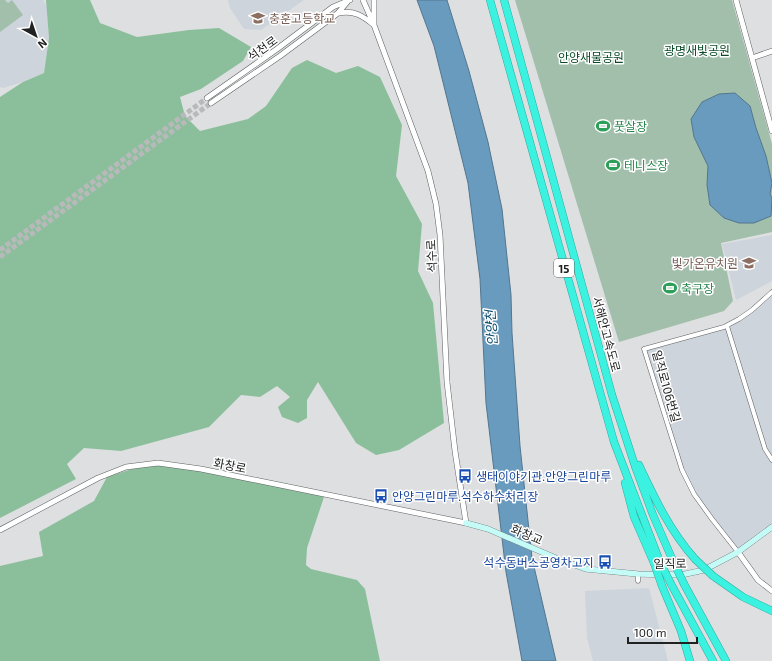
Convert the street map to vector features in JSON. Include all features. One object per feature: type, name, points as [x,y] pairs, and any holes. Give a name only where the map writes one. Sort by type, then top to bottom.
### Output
[{"type":"highway","name":"서해안고속도로","points":[[490,0],[515,94],[614,442],[657,563],[671,584],[713,661]]},
{"type":"highway","name":"서해안고속도로","points":[[504,0],[612,395],[635,466],[653,515],[673,561],[726,661]]},
{"type":"highway","points":[[626,436],[660,510],[672,531],[713,576],[772,616]]},
{"type":"highway","points":[[657,563],[662,586],[681,631],[690,661]]},
{"type":"highway","points":[[743,597],[772,611]]},
{"type":"main road","name":"화창교","points":[[466,523],[488,529],[558,559]]},
{"type":"main road","name":"일직로","points":[[558,559],[586,569],[638,574],[681,575],[704,570],[738,552],[772,528]]},
{"type":"street","points":[[333,7],[338,0]]},
{"type":"street","name":"석수로","points":[[363,0],[374,25],[428,171],[436,204],[440,235],[447,382],[455,451],[466,523]]},
{"type":"street","points":[[374,0],[374,25]]},
{"type":"street","points":[[736,0],[772,131]]},
{"type":"street","name":"석천로","points":[[207,98],[277,49],[333,7],[349,1]]},
{"type":"street","name":"석천로","points":[[211,103],[280,56],[338,13],[349,1]]},
{"type":"street","points":[[338,13],[356,13],[374,25]]},
{"type":"street","points":[[752,58],[772,51]]},
{"type":"street","name":"일직로106번길","points":[[738,552],[694,494],[682,470],[644,349],[727,326],[752,310],[772,292]]},
{"type":"street","points":[[727,326],[765,448],[772,460]]},
{"type":"street","name":"화창로","points":[[0,530],[98,478],[126,467],[158,463],[201,469],[466,523]]},
{"type":"street","points":[[738,552],[758,580],[772,591]]},
{"type":"street","points":[[638,574],[638,581]]},
{"type":"shaded area","points":[[0,0],[43,0],[47,7],[49,38],[44,73],[23,82],[3,88],[0,87]]},
{"type":"shaded area","name":"충훈고등학교","points":[[228,0],[304,0],[261,30],[244,29],[230,8]]},
{"type":"shaded area","name":"빛가온유치원","points":[[772,235],[772,281],[736,300],[722,244]]},
{"type":"shaded area","points":[[772,292],[772,527],[738,552],[694,494],[682,470],[644,349],[724,327],[739,319]]},
{"type":"shaded area","name":"석수동버스공영차고지","points":[[649,588],[668,661],[593,661],[587,638],[585,591]]},
{"type":"green space","points":[[0,0],[5,0],[8,3],[12,0],[23,15],[0,32]]},
{"type":"green space","points":[[46,0],[90,0],[100,23],[137,37],[189,30],[219,28],[251,47],[243,61],[201,89],[180,97],[185,116],[200,131],[248,119],[266,106],[292,68],[307,60],[336,73],[358,66],[380,77],[402,125],[396,176],[422,224],[418,271],[433,303],[444,423],[399,450],[376,455],[356,443],[318,382],[307,400],[307,418],[298,423],[282,417],[278,407],[290,397],[277,386],[260,397],[241,395],[209,427],[121,451],[84,448],[67,464],[76,479],[0,518],[0,97],[23,82],[44,73],[49,38]]},
{"type":"green space","name":"안양새물공원","points":[[515,0],[732,0],[772,144],[772,232],[721,243],[733,301],[724,311],[619,342]]},
{"type":"green space","points":[[159,465],[200,470],[242,478],[324,497],[307,548],[306,565],[311,569],[357,580],[365,589],[380,661],[0,661],[0,566],[43,556],[39,532],[94,501],[107,477],[138,467]]},
{"type":"water","name":"안양천","points":[[417,0],[447,0],[469,71],[488,142],[502,209],[511,295],[512,333],[520,446],[532,558],[556,661],[522,661],[506,572],[486,403],[480,279],[468,183],[434,46]]},
{"type":"water","points":[[735,93],[750,106],[766,156],[772,183],[770,194],[772,198],[771,216],[754,223],[739,223],[724,218],[710,205],[707,185],[708,166],[694,137],[691,119],[702,102],[719,94]]},
{"type":"tunnel","points":[[0,250],[207,98]]},
{"type":"tunnel","points":[[0,257],[211,103]]},
{"type":"place","name":"충훈고등학교","points":[[258,18]]},
{"type":"place","name":"풋살장","points":[[603,126]]},
{"type":"place","name":"테니스장","points":[[613,165]]},
{"type":"place","name":"빛가온유치원","points":[[749,263]]},
{"type":"place","name":"축구장","points":[[670,288]]},
{"type":"place","name":"생태이야기관.안양그린마루","points":[[465,476]]},
{"type":"place","name":"안양그린마루.석수하수처리장","points":[[381,496]]},
{"type":"place","name":"석수동버스공영차고지","points":[[605,562]]},
{"type":"park label","name":"광명새빛공원","points":[[697,50]]}]
